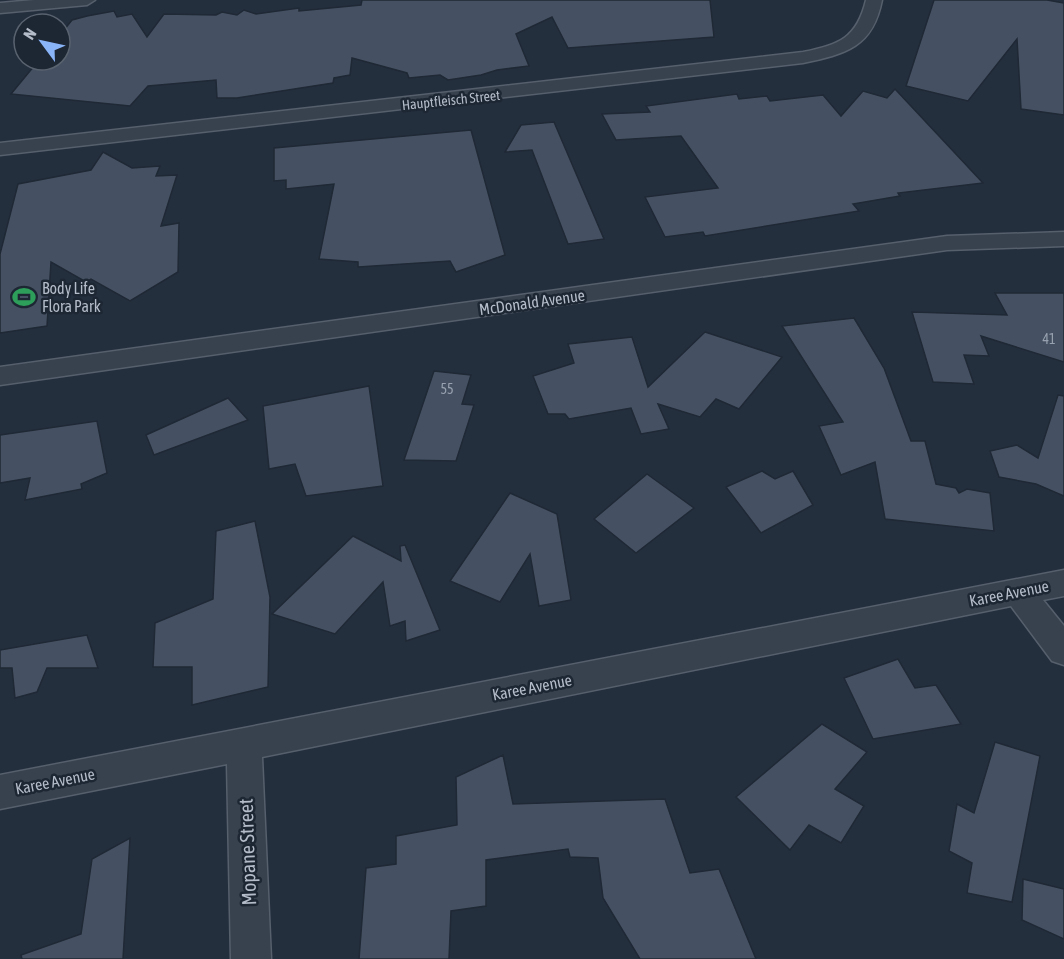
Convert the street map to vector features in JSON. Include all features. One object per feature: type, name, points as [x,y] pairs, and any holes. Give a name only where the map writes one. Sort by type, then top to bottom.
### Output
[{"type":"street","points":[[0,8],[87,0]]},
{"type":"street","name":"Hauptfleisch Street","points":[[0,149],[761,64],[826,52],[844,44],[867,26],[874,0]]},
{"type":"street","name":"McDonald Avenue","points":[[0,376],[937,244],[1064,239]]},
{"type":"street","name":"Karee Avenue","points":[[0,792],[244,746],[1064,583]]},
{"type":"street","points":[[1018,591],[1064,651]]},
{"type":"street","name":"Mopane Street","points":[[244,746],[251,959]]},
{"type":"building","points":[[362,0],[710,0],[714,37],[568,48],[552,17],[516,34],[529,66],[448,80],[440,75],[409,78],[407,73],[352,58],[350,75],[334,78],[333,83],[237,98],[217,98],[216,80],[148,86],[130,106],[11,94],[29,72],[72,72],[72,20],[87,16],[114,11],[117,17],[132,14],[147,37],[164,14],[216,15],[222,12],[237,15],[244,10],[256,14],[299,8],[299,11],[361,5]]},
{"type":"building","points":[[934,0],[1047,0],[1064,3],[1064,115],[1021,109],[1017,39],[968,101],[906,86]]},
{"type":"building","points":[[895,89],[983,183],[898,193],[900,196],[853,204],[859,211],[705,236],[703,232],[665,237],[645,197],[718,188],[681,136],[616,140],[602,114],[650,112],[646,106],[737,94],[739,99],[767,96],[770,101],[823,95],[841,116],[863,91],[887,98]]},
{"type":"building","points":[[554,122],[604,239],[568,244],[532,150],[505,152],[521,125]]},
{"type":"building","points":[[471,130],[505,255],[456,272],[450,261],[358,267],[358,262],[319,259],[334,184],[286,189],[286,180],[274,181],[274,148]]},
{"type":"building","points":[[103,152],[132,168],[160,166],[156,176],[177,175],[161,226],[179,223],[178,272],[130,301],[91,279],[86,282],[51,262],[47,326],[0,333],[0,254],[18,184],[91,170]]},
{"type":"building","points":[[995,293],[1064,293],[1064,362],[981,336],[989,356],[964,355],[974,384],[933,382],[912,312],[1007,315]]},
{"type":"building","points":[[854,318],[884,368],[911,441],[925,441],[936,484],[956,488],[959,493],[967,489],[990,493],[994,531],[885,519],[875,462],[841,475],[819,426],[843,422],[782,326]]},
{"type":"building","points":[[705,332],[782,357],[739,409],[716,399],[700,417],[658,404],[669,429],[641,434],[631,408],[569,419],[565,414],[548,414],[533,376],[574,363],[568,344],[632,337],[648,387]]},
{"type":"building","points":[[434,371],[471,375],[462,404],[474,405],[456,461],[404,460]]},
{"type":"building","points":[[369,386],[383,486],[306,496],[295,464],[269,469],[263,406]]},
{"type":"building","points":[[1058,395],[1064,396],[1064,496],[1036,484],[999,477],[990,451],[1017,445],[1038,458]]},
{"type":"building","points":[[228,398],[248,420],[154,455],[146,435]]},
{"type":"building","points":[[97,421],[107,473],[81,484],[82,489],[25,500],[30,478],[0,483],[0,435]]},
{"type":"building","points":[[762,471],[775,479],[793,471],[813,505],[761,533],[726,487]]},
{"type":"building","points":[[647,474],[694,508],[636,553],[594,519]]},
{"type":"building","points":[[510,493],[557,514],[571,600],[539,606],[530,554],[500,602],[450,581]]},
{"type":"building","points":[[255,521],[270,597],[268,687],[192,705],[192,667],[153,667],[155,623],[213,599],[216,531]]},
{"type":"building","points":[[353,536],[401,561],[400,546],[405,545],[440,630],[406,641],[405,621],[390,626],[383,582],[335,634],[272,614]]},
{"type":"building","points":[[87,635],[98,668],[47,668],[37,692],[15,698],[12,668],[0,668],[0,650]]},
{"type":"building","points":[[898,659],[915,688],[936,685],[961,724],[873,739],[844,678]]},
{"type":"building","points":[[822,724],[867,752],[835,789],[864,806],[841,843],[809,825],[790,850],[736,797]]},
{"type":"building","points":[[995,742],[1040,756],[1012,902],[967,893],[972,863],[949,851],[957,804],[974,813]]},
{"type":"building","points":[[503,755],[513,804],[665,799],[690,873],[719,869],[756,959],[640,959],[603,898],[598,858],[570,857],[568,849],[486,860],[486,906],[451,911],[449,959],[359,959],[366,868],[396,864],[396,836],[457,825],[456,777]]},
{"type":"building","points":[[130,838],[123,959],[22,959],[21,955],[81,934],[92,859]]},
{"type":"building","points":[[1023,879],[1064,889],[1064,939],[1022,920]]},
{"type":"place","name":"Body Life Flora Park","points":[[24,297]]}]
